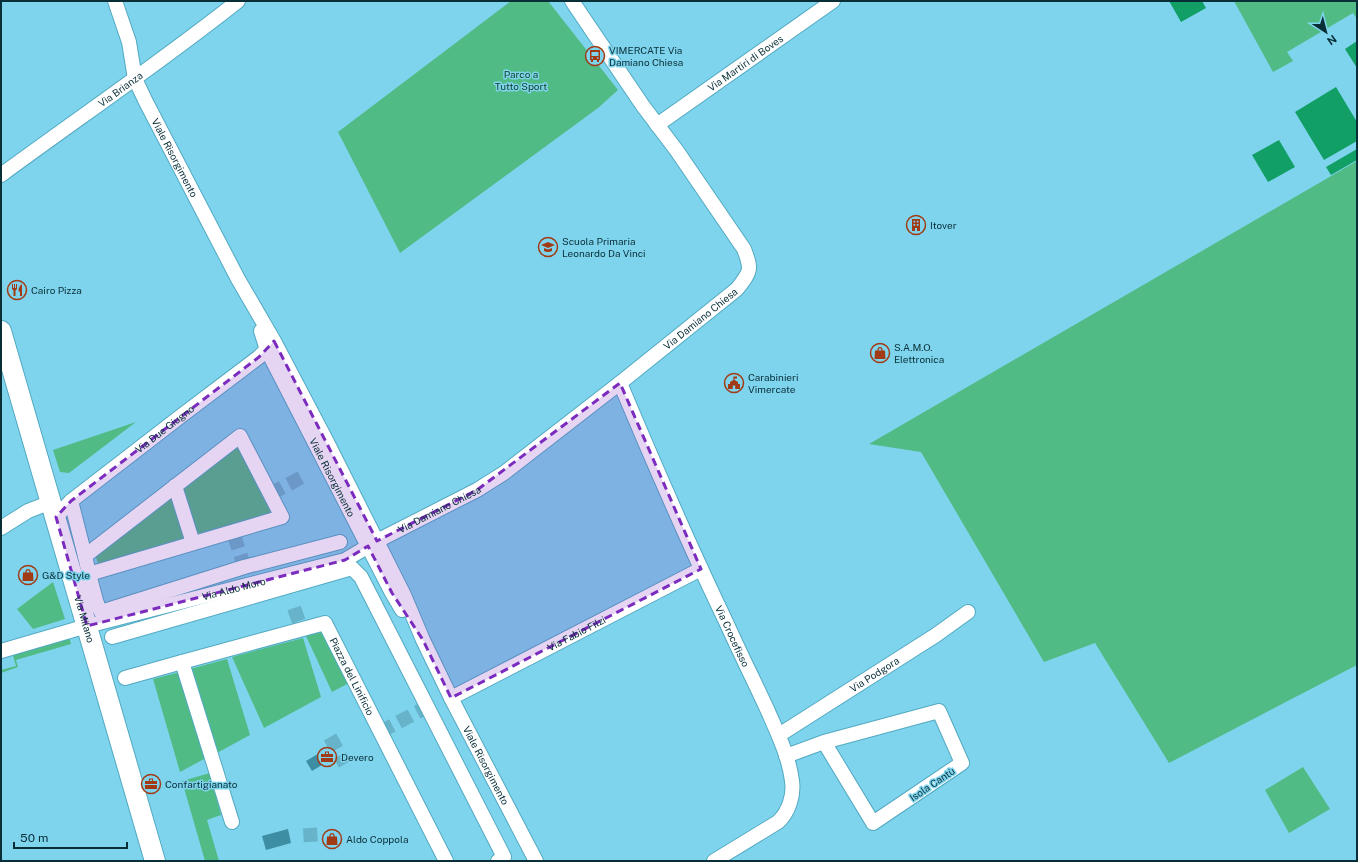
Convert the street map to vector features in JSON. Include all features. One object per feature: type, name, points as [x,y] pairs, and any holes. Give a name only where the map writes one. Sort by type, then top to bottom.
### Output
[{"type":"street","name":"Viale Risorgimento","points":[[115,1],[129,42],[135,79],[373,544],[404,595],[423,640],[451,698],[529,854],[536,861]]},
{"type":"street","name":"Via Brianza","points":[[1,175],[197,34],[238,1]]},
{"type":"street","name":"Via Damiano Chiesa","points":[[373,544],[477,490],[527,456],[737,288],[748,275],[750,263],[744,248],[572,1]]},
{"type":"street","name":"Via Martiri di Boves","points":[[657,125],[833,1]]},
{"type":"street","name":"Via Milano","points":[[1,331],[155,861]]},
{"type":"street","name":"Via Due Giugno","points":[[53,509],[71,501],[270,345]]},
{"type":"street","name":"Via Crocefisso","points":[[620,383],[701,569],[779,735],[790,766],[793,786],[786,813],[778,822],[714,861]]},
{"type":"street","points":[[85,556],[240,436],[282,517],[233,533],[193,543],[89,574]]},
{"type":"street","points":[[176,486],[193,543]]},
{"type":"street","points":[[71,501],[95,604],[101,612],[243,565],[340,542]]},
{"type":"street","points":[[1,528],[28,511],[53,509]]},
{"type":"street","name":"Via Aldo Moro","points":[[1,650],[87,626],[345,560],[373,544]]},
{"type":"street","points":[[112,637],[288,590],[352,568],[361,576],[504,857],[498,861]]},
{"type":"street","name":"Via Fabio Filzi","points":[[451,698],[701,569]]},
{"type":"street","name":"Via Podgora","points":[[779,735],[936,635],[968,612]]},
{"type":"street","name":"Piazza del Linificio","points":[[125,678],[325,623],[446,861]]},
{"type":"street","points":[[182,662],[232,822]]},
{"type":"street","name":"Isola Cantù","points":[[786,756],[824,742],[939,711],[962,763],[873,823],[824,742]]},
{"type":"highlighted area","points":[[274,341],[377,541],[477,490],[620,383],[701,569],[451,698],[423,640],[392,593],[368,546],[345,560],[87,626],[56,517],[71,501],[259,357]]},
{"type":"green space","name":"Parco a Tutto Sport","points":[[511,1],[548,1],[618,90],[598,108],[400,253],[338,132]]},
{"type":"green space","points":[[1169,1],[1202,1],[1206,8],[1181,22]]},
{"type":"green space","points":[[1234,1],[1357,1],[1357,19],[1353,13],[1287,52],[1293,61],[1273,72]]},
{"type":"green space","points":[[1357,41],[1357,68],[1345,49]]},
{"type":"green space","points":[[1336,87],[1357,122],[1357,141],[1324,160],[1295,112]]},
{"type":"green space","points":[[1279,140],[1295,167],[1268,182],[1252,155]]},
{"type":"green space","points":[[1357,149],[1357,160],[1331,175],[1326,167]]},
{"type":"green space","points":[[1357,161],[1357,665],[1169,763],[1095,643],[1044,662],[921,452],[869,444]]},
{"type":"green space","points":[[136,422],[69,473],[60,472],[53,450]]},
{"type":"green space","points":[[237,445],[271,513],[99,566],[94,552]]},
{"type":"green space","points":[[53,582],[65,619],[33,629],[17,609]]},
{"type":"green space","points":[[322,632],[349,683],[332,692],[306,636]]},
{"type":"green space","points":[[68,638],[71,644],[16,660],[18,667],[1,673],[1,670],[16,666],[13,656],[15,654]]},
{"type":"green space","points":[[303,638],[321,697],[264,728],[232,657]]},
{"type":"green space","points":[[227,659],[250,735],[215,754],[190,669]]},
{"type":"green space","points":[[180,672],[206,758],[180,772],[153,679]]},
{"type":"green space","points":[[1303,767],[1330,809],[1289,833],[1265,790]]},
{"type":"green space","points":[[210,773],[221,815],[207,820],[219,861],[205,861],[182,781]]},
{"type":"water","points":[[326,749],[332,759],[312,771],[306,761]]},
{"type":"water","points":[[288,829],[291,843],[266,850],[262,836]]},
{"type":"tunnel","points":[[270,494],[306,475]]},
{"type":"tunnel","points":[[234,535],[243,563]]},
{"type":"tunnel","points":[[294,608],[299,622]]},
{"type":"tunnel","points":[[380,732],[427,707]]},
{"type":"tunnel","points":[[330,737],[345,764]]},
{"type":"tunnel","points":[[310,828],[311,846]]},
{"type":"place","name":"VIMERCATE Via Damiano Chiesa","points":[[595,56]]},
{"type":"place","name":"Itover","points":[[916,225]]},
{"type":"place","name":"Scuola Primaria Leonardo Da Vinci","points":[[548,247]]},
{"type":"place","name":"Cairo Pizza","points":[[17,290]]},
{"type":"place","name":"S.A.M.O. Elettronica","points":[[880,353]]},
{"type":"place","name":"Carabinieri Vimercate","points":[[734,383]]},
{"type":"place","name":"G&D Style","points":[[28,575]]},
{"type":"place","name":"Devero","points":[[327,757]]},
{"type":"place","name":"Confartigianato","points":[[151,784]]},
{"type":"place","name":"Aldo Coppola","points":[[332,839]]}]
